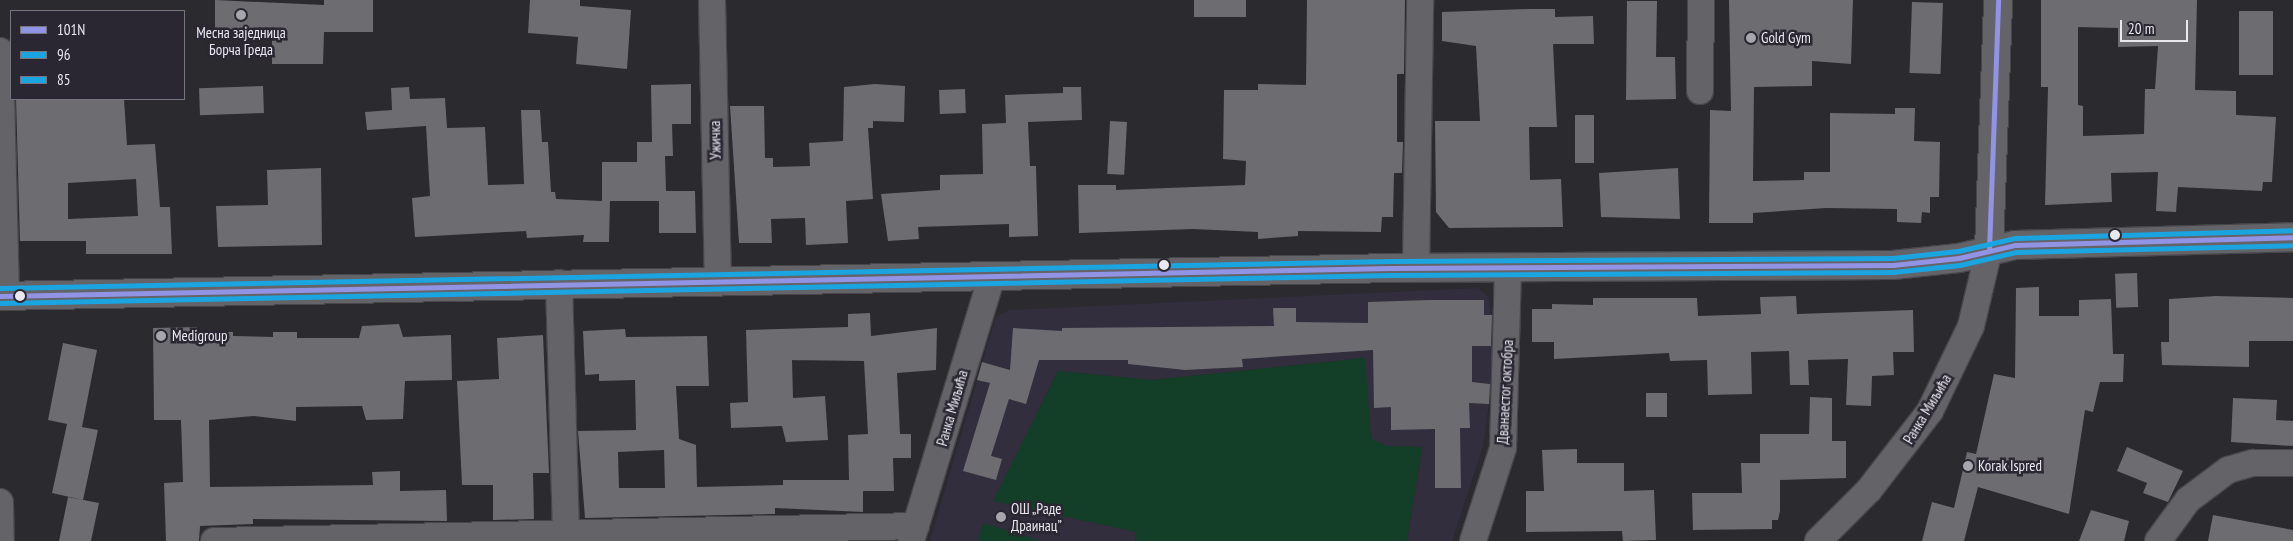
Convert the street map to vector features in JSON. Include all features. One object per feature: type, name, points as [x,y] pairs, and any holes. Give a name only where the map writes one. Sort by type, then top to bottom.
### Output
[{"type":"street","name":"Ужичка","points":[[712,0],[718,281]]},
{"type":"street","points":[[1416,268],[1420,0]]},
{"type":"street","points":[[1700,91],[1701,0]]},
{"type":"street","points":[[1989,250],[1998,0]]},
{"type":"street","points":[[0,51],[3,296],[559,282],[718,281],[1416,268],[1893,265],[2028,244],[2293,237]]},
{"type":"street","name":"Ранка Миљића","points":[[1818,541],[1896,458],[1930,411],[1971,326],[1989,250]]},
{"type":"street","name":"Дванаестог октобра","points":[[1473,541],[1503,448],[1508,267]]},
{"type":"street","name":"Ранка Миљића","points":[[914,534],[992,276]]},
{"type":"street","points":[[559,282],[566,537]]},
{"type":"street","points":[[2158,541],[2188,500],[2228,470],[2253,464],[2293,463]]},
{"type":"street","points":[[0,502],[1,541]]},
{"type":"street","points":[[214,541],[914,534]]},
{"type":"shaded area","points":[[1478,288],[1489,298],[1495,361],[1483,446],[1452,541],[1407,541],[1422,447],[1387,446],[1371,439],[1364,358],[1152,380],[1058,371],[994,501],[1136,532],[1135,541],[930,541],[996,317],[1009,310]]},
{"type":"green space","points":[[1365,358],[1371,439],[1387,446],[1422,447],[1407,541],[1135,541],[1136,532],[993,501],[1058,371],[1152,380]]},
{"type":"green space","points":[[983,523],[1041,541],[978,541]]},
{"type":"building","points":[[215,0],[324,5],[324,0],[373,0],[373,32],[324,32],[323,64],[272,64],[272,29],[215,29]]},
{"type":"building","points":[[530,0],[580,0],[580,6],[631,10],[627,69],[576,64],[578,37],[528,33]]},
{"type":"building","points":[[1194,0],[1246,0],[1246,17],[1194,17]]},
{"type":"building","points":[[1307,0],[1405,0],[1404,74],[1397,74],[1397,142],[1403,142],[1402,173],[1394,173],[1393,217],[1382,217],[1381,232],[1298,231],[1298,236],[1258,239],[1258,232],[1193,229],[1079,233],[1078,185],[1116,185],[1116,190],[1245,185],[1246,161],[1223,159],[1224,90],[1258,90],[1258,84],[1306,85]]},
{"type":"building","points":[[1729,0],[1853,0],[1851,64],[1812,61],[1812,86],[1754,87],[1753,181],[1804,180],[1804,172],[1830,172],[1830,113],[1895,114],[1895,108],[1915,108],[1914,141],[1940,142],[1939,197],[1930,197],[1930,213],[1922,212],[1921,223],[1897,222],[1897,209],[1826,208],[1753,213],[1753,223],[1709,223],[1710,110],[1731,111]]},
{"type":"building","points":[[2041,0],[2197,0],[2195,90],[2236,91],[2236,115],[2276,117],[2272,182],[2263,182],[2262,191],[2178,187],[2176,212],[2156,211],[2158,172],[2111,173],[2112,202],[2045,205],[2048,87],[2041,87]],"holes":[[[2078,27],[2118,28],[2118,47],[2158,46],[2155,89],[2145,89],[2144,134],[2083,136],[2083,106],[2078,105]]]},
{"type":"building","points":[[1627,1],[1657,1],[1656,57],[1675,57],[1676,99],[1626,100]]},
{"type":"building","points":[[1912,2],[1943,3],[1941,74],[1910,73]]},
{"type":"building","points":[[1555,9],[1555,17],[1593,16],[1594,44],[1553,44],[1557,127],[1529,127],[1530,180],[1561,179],[1563,227],[1449,228],[1436,212],[1435,121],[1480,121],[1476,46],[1442,41],[1442,12]]},
{"type":"building","points":[[2239,11],[2273,11],[2273,75],[2239,75]]},
{"type":"building","points":[[691,84],[691,124],[672,124],[673,156],[665,156],[666,191],[695,191],[696,233],[659,233],[659,201],[610,201],[609,242],[583,242],[584,235],[527,238],[526,231],[415,237],[412,198],[430,196],[426,126],[367,130],[365,112],[392,110],[391,88],[409,87],[410,99],[445,98],[447,128],[485,127],[488,185],[524,184],[521,110],[540,110],[542,142],[548,142],[551,192],[555,192],[556,199],[602,201],[602,162],[637,162],[637,142],[652,142],[651,85]]},
{"type":"building","points":[[875,84],[905,86],[904,122],[873,121],[873,128],[868,128],[873,199],[846,201],[848,243],[806,245],[805,218],[771,219],[772,243],[739,243],[730,106],[764,106],[765,158],[773,158],[773,167],[810,166],[809,143],[843,141],[844,87]]},
{"type":"building","points":[[263,86],[264,113],[200,115],[199,88]]},
{"type":"building","points":[[1063,87],[1081,87],[1082,120],[1028,122],[1030,166],[1036,166],[1038,236],[1009,237],[1009,224],[918,227],[919,239],[888,241],[881,194],[940,190],[940,175],[983,174],[982,124],[1006,123],[1005,95],[1063,93]]},
{"type":"building","points":[[965,89],[966,113],[940,114],[939,90]]},
{"type":"building","points":[[16,100],[124,100],[127,145],[155,144],[160,207],[170,207],[172,254],[86,254],[86,241],[20,241]],"holes":[[[136,179],[138,216],[68,219],[68,183]]]},
{"type":"building","points":[[1575,115],[1594,115],[1594,163],[1575,163]]},
{"type":"building","points":[[1110,121],[1127,122],[1124,175],[1107,174]]},
{"type":"building","points":[[321,168],[322,245],[218,247],[216,206],[268,205],[267,170]]},
{"type":"building","points":[[1678,168],[1680,219],[1601,217],[1599,173]]},
{"type":"building","points":[[2137,273],[2138,307],[2116,308],[2115,274]]},
{"type":"building","points":[[2039,287],[2039,316],[2079,316],[2079,300],[2111,299],[2113,354],[2124,354],[2123,382],[2100,382],[2093,412],[2085,410],[2069,514],[1978,487],[1964,541],[1922,541],[1932,502],[1954,508],[1967,452],[1976,454],[1994,374],[2015,378],[2016,288]]},
{"type":"building","points":[[1796,296],[1797,314],[1913,310],[1914,352],[1893,352],[1894,375],[1872,376],[1871,406],[1846,405],[1848,359],[1808,360],[1809,385],[1790,385],[1789,351],[1751,352],[1752,394],[1708,395],[1707,360],[1670,361],[1669,353],[1554,359],[1554,342],[1532,342],[1532,309],[1552,309],[1552,304],[1593,305],[1593,298],[1697,298],[1698,316],[1761,314],[1760,297]]},
{"type":"building","points":[[2216,296],[2293,298],[2293,341],[2249,341],[2249,367],[2162,365],[2161,342],[2169,342],[2169,299]]},
{"type":"building","points":[[1484,300],[1484,315],[1492,315],[1491,346],[1472,346],[1472,382],[1490,384],[1489,404],[1469,403],[1470,428],[1460,428],[1461,488],[1435,488],[1435,429],[1391,430],[1391,407],[1374,408],[1373,350],[1242,359],[1243,367],[1185,370],[1128,364],[1128,360],[1039,360],[1026,404],[1009,399],[991,456],[1002,459],[996,480],[963,471],[990,383],[977,380],[982,362],[1010,370],[1013,328],[1062,331],[1062,328],[1274,326],[1273,308],[1296,308],[1296,322],[1368,323],[1368,302]]},
{"type":"building","points":[[870,313],[871,336],[937,328],[936,370],[897,373],[900,434],[911,434],[911,458],[893,458],[894,491],[863,491],[863,512],[775,508],[775,514],[585,518],[578,431],[636,430],[635,380],[599,381],[599,374],[585,375],[583,331],[625,329],[626,337],[707,336],[709,386],[676,386],[679,439],[696,445],[697,487],[783,485],[783,480],[849,480],[848,435],[868,434],[864,361],[792,360],[793,398],[825,396],[828,440],[786,442],[782,426],[731,428],[730,403],[748,402],[746,330],[848,327],[848,314]],"holes":[[[664,450],[665,488],[619,488],[618,452]]]},
{"type":"building","points":[[399,324],[403,337],[451,335],[452,380],[405,381],[403,419],[366,420],[362,406],[296,407],[296,421],[253,416],[209,420],[210,487],[373,485],[372,472],[400,471],[400,491],[446,490],[447,521],[253,519],[253,524],[200,526],[199,541],[166,541],[164,483],[183,482],[181,420],[154,420],[153,328],[197,327],[197,332],[233,332],[233,336],[273,337],[273,332],[297,332],[297,338],[359,338],[362,326]]},
{"type":"building","points":[[543,335],[549,473],[533,473],[534,519],[493,520],[493,485],[462,485],[457,381],[499,379],[497,338]]},
{"type":"building","points":[[63,343],[97,350],[82,427],[98,430],[83,500],[52,493],[67,424],[48,420]]},
{"type":"building","points":[[1646,393],[1667,393],[1667,417],[1646,417]]},
{"type":"building","points":[[1810,397],[1832,398],[1832,441],[1846,441],[1846,478],[1780,480],[1780,511],[1778,520],[1772,520],[1772,529],[1693,530],[1692,493],[1742,493],[1741,463],[1760,463],[1760,434],[1809,434]]},
{"type":"building","points":[[2233,398],[2277,400],[2276,420],[2293,421],[2293,446],[2231,442]]},
{"type":"building","points":[[2127,447],[2183,471],[2168,502],[2143,493],[2147,483],[2117,471]]},
{"type":"building","points":[[1577,449],[1577,463],[1624,463],[1624,491],[1654,490],[1656,540],[1623,541],[1622,531],[1526,532],[1526,491],[1544,491],[1542,450]]},
{"type":"building","points":[[68,497],[99,503],[91,541],[59,541]]},
{"type":"building","points":[[2091,510],[2129,521],[2124,541],[2079,541]]},
{"type":"building","points":[[2213,515],[2293,530],[2293,541],[2208,541]]},
{"type":"transit line","name":"101N","points":[[1989,250],[1998,0]]},
{"type":"transit line","name":"85","points":[[0,288],[1391,261],[1893,258],[1958,251],[2015,238],[2293,230]]},
{"type":"transit line","name":"101N","points":[[0,296],[1391,268],[1893,265],[1959,258],[2015,245],[2293,237]]},
{"type":"transit line","name":"96","points":[[0,303],[1391,275],[1893,272],[1960,265],[2016,252],[2293,245]]},
{"type":"place","name":"Месна заједница Борча Греда","points":[[241,15]]},
{"type":"place","name":"Gold Gym","points":[[1751,38]]},
{"type":"place","name":"Medigroup","points":[[161,336]]},
{"type":"place","name":"Korak Ispred","points":[[1968,466]]},
{"type":"place","name":"ОШ „Раде Драинац”","points":[[1001,517]]}]
